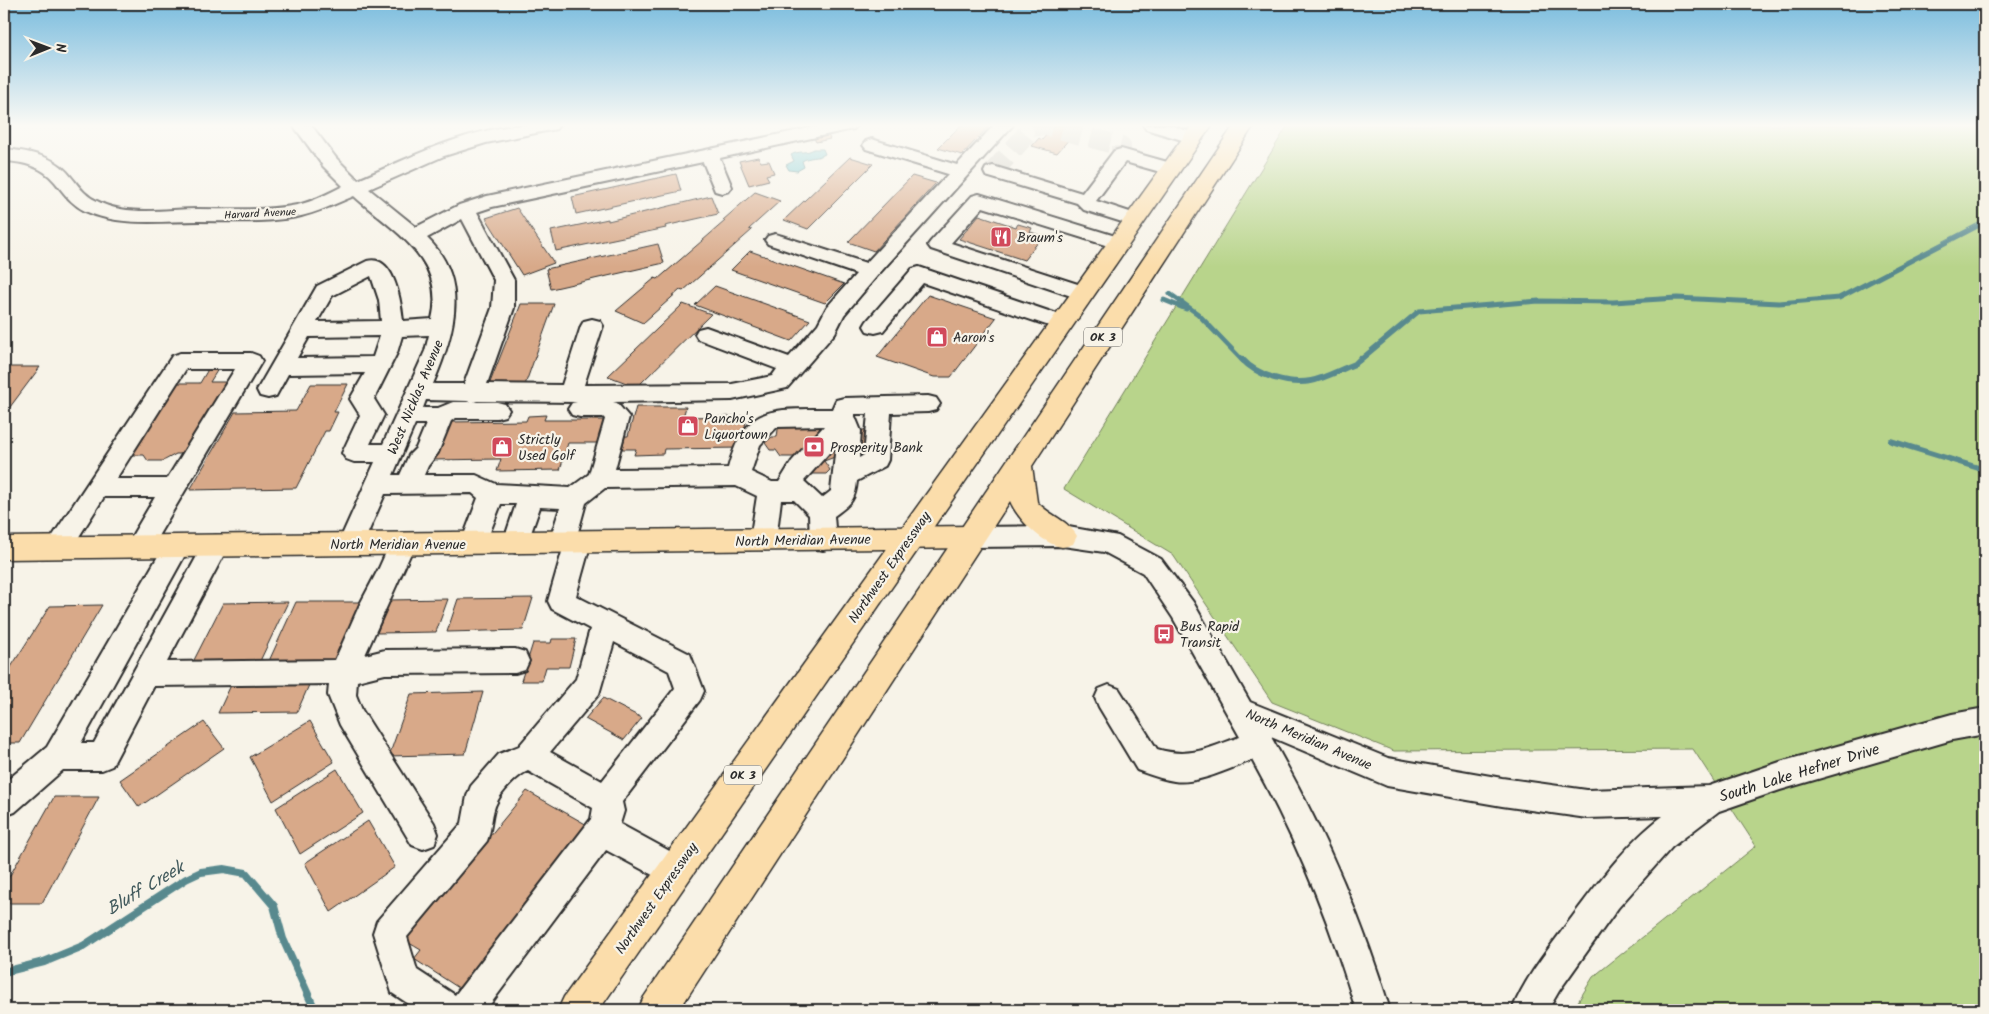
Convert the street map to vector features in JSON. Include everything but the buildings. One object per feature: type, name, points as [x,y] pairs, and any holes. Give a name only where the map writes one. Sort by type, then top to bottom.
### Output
[{"type":"main road","name":"Northwest Expressway","points":[[577,1010],[1168,172]]},
{"type":"main road","name":"OK 3","points":[[657,1010],[1212,172]]},
{"type":"main road","points":[[1018,466],[1020,495],[1024,508],[1035,518],[1063,536]]},
{"type":"main road","name":"North Meridian Avenue","points":[[4,548],[971,537]]},
{"type":"street","name":"Harvard Avenue","points":[[57,172],[75,196],[85,203],[107,212],[126,214],[283,214],[310,208],[391,172]]},
{"type":"street","name":"West Nicklas Avenue","points":[[340,172],[415,236],[430,253],[440,271],[445,299],[444,325],[436,351],[351,544]]},
{"type":"street","points":[[415,236],[466,210],[487,202],[624,172]]},
{"type":"street","points":[[716,172],[722,187]]},
{"type":"street","points":[[419,392],[570,394],[732,392],[779,382],[827,328],[835,312],[870,271],[960,172]]},
{"type":"street","points":[[994,172],[1086,200],[1086,203],[1091,206],[1135,220]]},
{"type":"street","points":[[1086,200],[1108,172]]},
{"type":"street","points":[[1083,293],[938,245],[979,200],[1118,243]]},
{"type":"street","points":[[466,210],[504,280],[503,308],[467,393]]},
{"type":"street","points":[[775,240],[870,271]]},
{"type":"street","points":[[268,390],[324,291],[374,266],[380,271],[390,300],[391,339],[362,399],[372,415],[354,453],[392,452]]},
{"type":"street","points":[[875,326],[919,274],[1061,323]]},
{"type":"street","points":[[301,330],[425,328],[444,325]]},
{"type":"street","points":[[570,394],[592,326]]},
{"type":"street","points":[[706,334],[793,367]]},
{"type":"street","points":[[59,547],[180,362],[251,361],[139,546]]},
{"type":"street","points":[[281,366],[379,365]]},
{"type":"street","points":[[762,540],[787,491],[827,461],[836,426],[844,406],[928,404]]},
{"type":"street","points":[[845,476],[876,460],[880,405]]},
{"type":"street","points":[[408,416],[441,416],[453,410],[609,409],[617,418],[600,479]]},
{"type":"street","points":[[408,485],[418,461],[426,453],[441,416]]},
{"type":"street","points":[[738,477],[742,455],[756,432],[772,418],[836,426],[849,431],[843,496],[821,512]]},
{"type":"street","points":[[377,485],[476,484],[492,494],[520,494],[543,498],[575,498],[600,479],[738,477],[787,491],[821,512]]},
{"type":"street","points":[[97,488],[174,488]]},
{"type":"street","points":[[474,543],[492,494]]},
{"type":"street","points":[[516,543],[531,496]]},
{"type":"street","points":[[575,498],[561,601],[680,663],[690,691],[606,799]]},
{"type":"street","points":[[821,512],[823,540]]},
{"type":"street","name":"North Meridian Avenue","points":[[971,537],[1063,536],[1109,543],[1152,566],[1183,610],[1240,711],[1387,772],[1502,792],[1588,804],[1709,800]]},
{"type":"street","points":[[402,544],[372,604],[344,672],[342,695],[350,716],[423,834]]},
{"type":"street","points":[[57,757],[102,756],[216,545]]},
{"type":"street","points":[[4,802],[57,757],[177,546]]},
{"type":"street","points":[[448,1010],[404,981],[389,934],[476,830],[482,796],[510,764],[529,756],[589,685],[605,625]]},
{"type":"street","points":[[146,674],[344,672],[386,662],[515,661]]},
{"type":"street","points":[[1109,698],[1146,760],[1175,768],[1200,765],[1259,744]]},
{"type":"street","points":[[1240,711],[1312,846],[1338,905],[1358,959],[1372,1010]]},
{"type":"street","name":"South Lake Hefner Drive","points":[[1529,1010],[1546,979],[1607,897],[1661,836],[1709,800],[1780,776],[1952,727],[1985,721]]},
{"type":"street","points":[[465,1010],[602,831],[608,818],[609,808],[606,799],[529,756]]},
{"type":"street","points":[[602,831],[675,871]]},
{"type":"green space","points":[[1259,172],[1985,172],[1985,1010],[1573,1010],[1593,977],[1756,846],[1693,749],[1394,751],[1272,702],[1173,555],[1064,489]]},
{"type":"waterway","points":[[1359,361],[1419,311],[1539,301],[1613,302],[1677,298],[1779,303],[1839,298],[1985,222]]},
{"type":"waterway","points":[[1170,294],[1198,314],[1243,361]]},
{"type":"waterway","points":[[1164,300],[1186,309]]},
{"type":"waterway","points":[[1242,359],[1256,370],[1274,378],[1293,382],[1317,380],[1355,364],[1360,359]]},
{"type":"waterway","points":[[1891,441],[1985,470]]},
{"type":"waterway","name":"Bluff Creek","points":[[4,972],[44,962],[83,946],[186,879],[201,872],[224,869],[246,873],[274,906],[283,939],[315,1010]]},
{"type":"place","name":"Braum's","points":[[1001,237]]},
{"type":"place","name":"Aaron's","points":[[937,337]]},
{"type":"place","name":"Pancho's Liquortown","points":[[688,426]]},
{"type":"place","name":"Strictly Used Golf","points":[[502,447]]},
{"type":"place","name":"Prosperity Bank","points":[[814,447]]},
{"type":"place","name":"Bus Rapid Transit","points":[[1164,634]]}]
